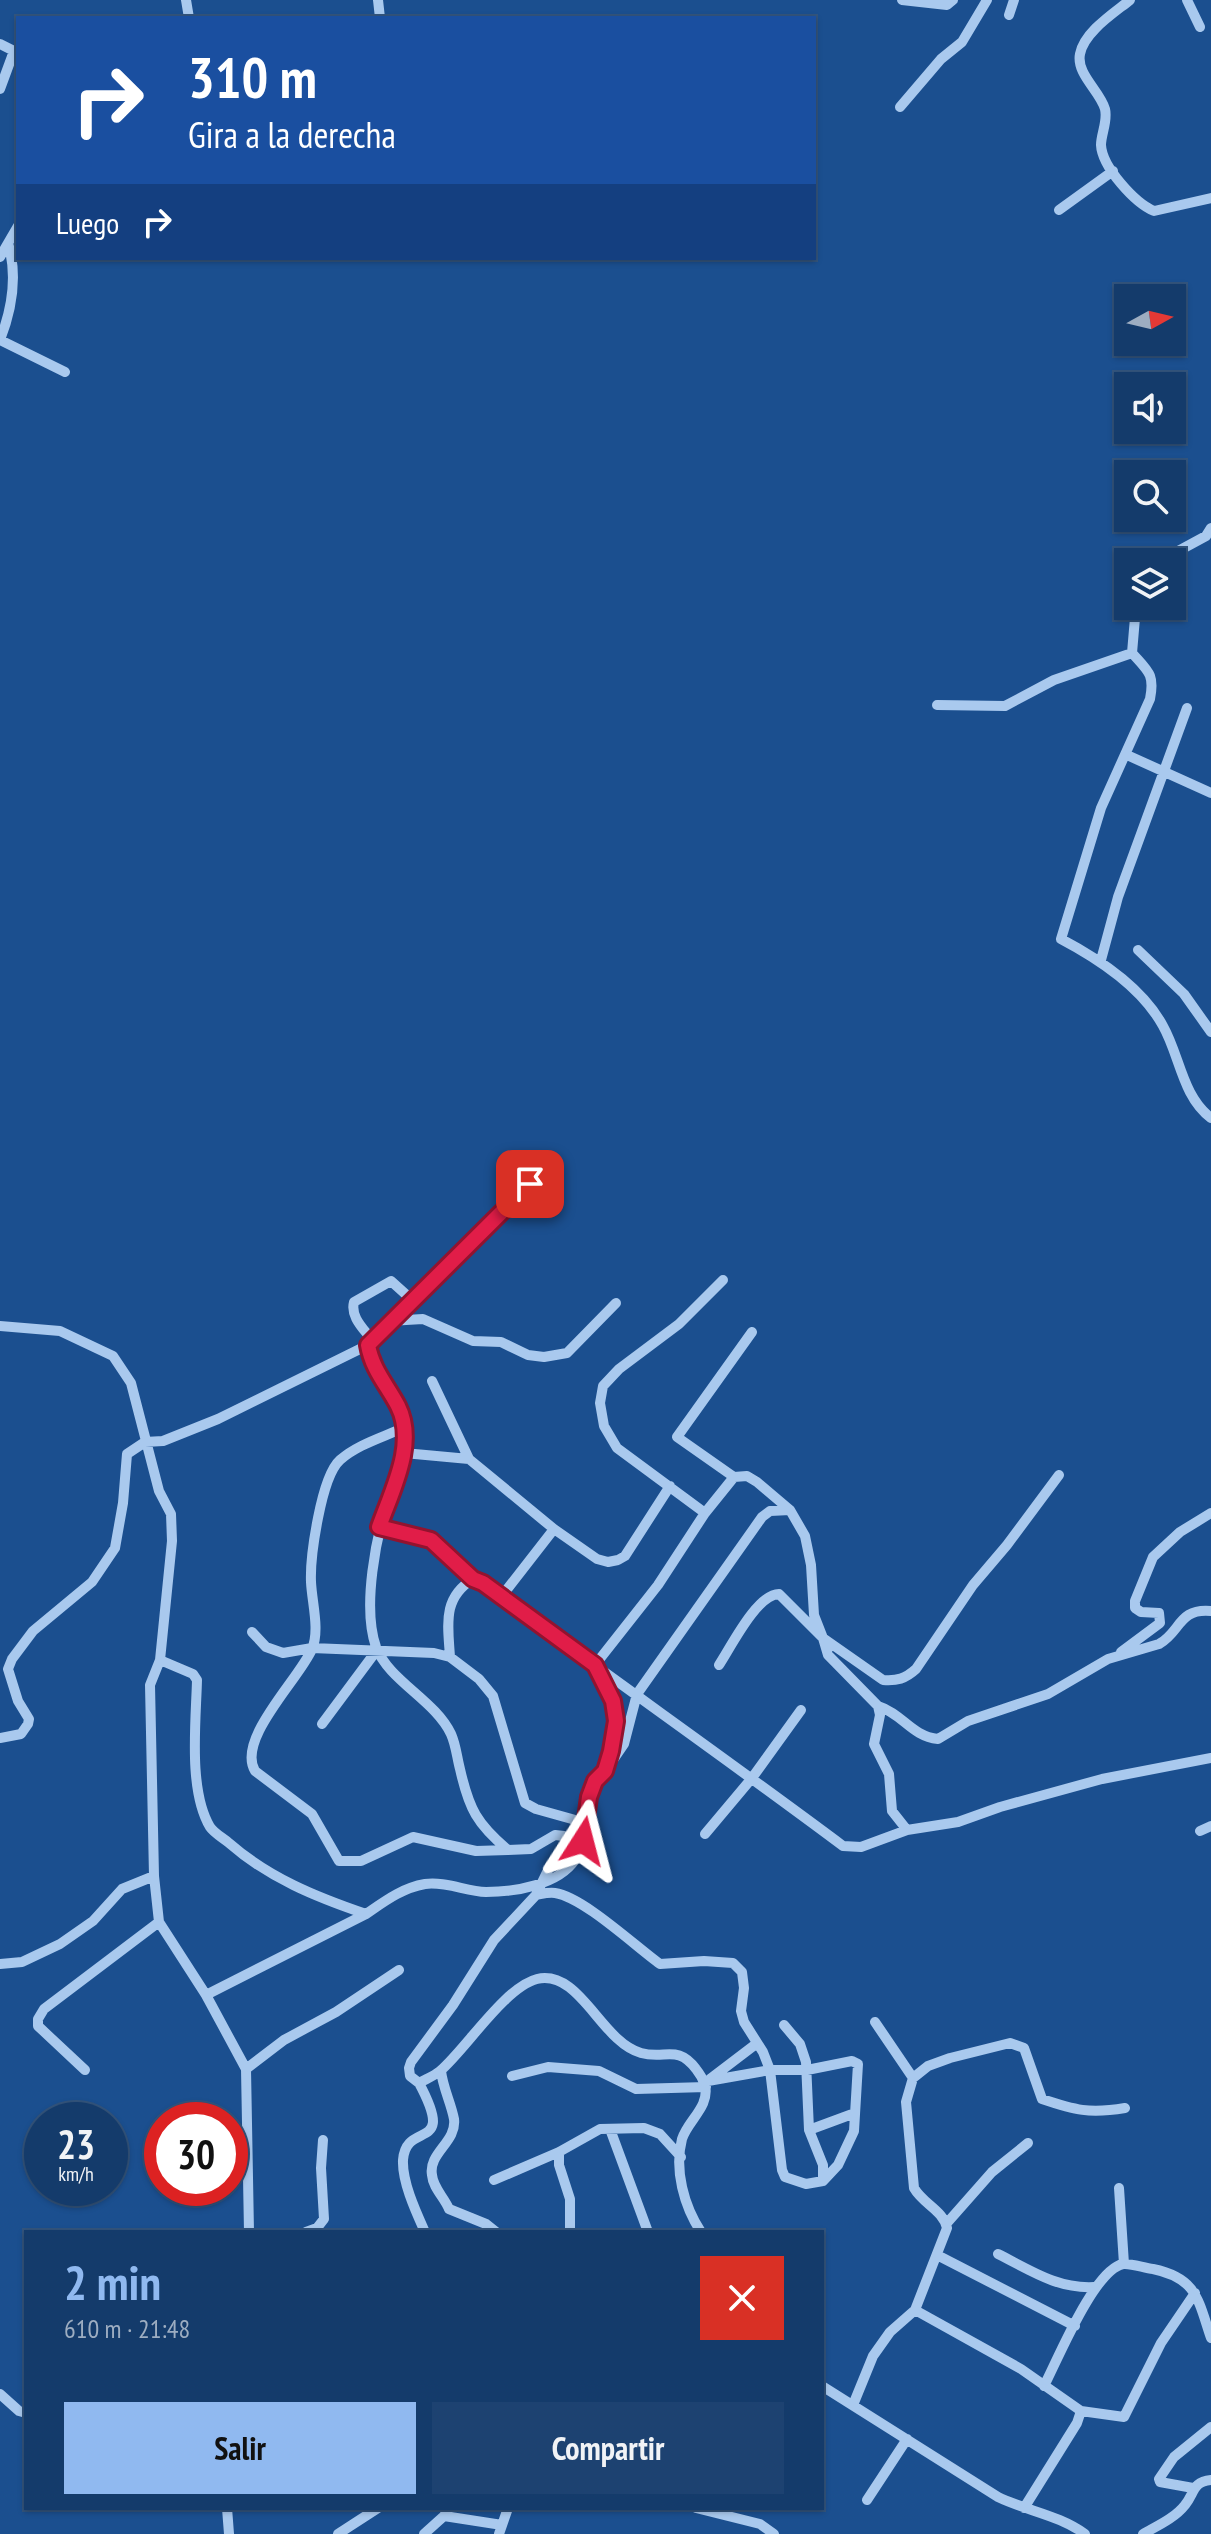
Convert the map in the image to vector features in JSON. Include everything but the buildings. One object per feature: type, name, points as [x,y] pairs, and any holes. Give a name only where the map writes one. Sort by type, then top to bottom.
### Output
[{"type":"street","points":[[902,0],[947,5],[953,0]]},
{"type":"street","points":[[900,107],[941,59],[962,42],[987,0]]},
{"type":"street","points":[[1009,15],[1014,0]]},
{"type":"street","points":[[1130,0],[1097,29],[1080,55],[1082,68],[1106,111],[1101,150],[1136,201],[1154,211],[1211,198]]},
{"type":"street","points":[[1187,0],[1200,27]]},
{"type":"street","points":[[0,44],[14,51],[0,89]]},
{"type":"street","points":[[1059,210],[1113,171]]},
{"type":"street","points":[[0,257],[16,229]]},
{"type":"street","points":[[8,243],[15,277],[9,314],[0,340],[65,372]]},
{"type":"street","points":[[1184,548],[1206,536],[1211,528]]},
{"type":"street","points":[[1135,620],[1132,653],[1151,674],[1150,699],[1101,808],[1061,939],[1101,960],[1156,1015],[1167,1034],[1193,1100],[1211,1118]]},
{"type":"street","points":[[937,705],[1005,706],[1054,680],[1132,653]]},
{"type":"street","points":[[1101,960],[1118,897],[1187,708]]},
{"type":"street","points":[[1127,755],[1211,793]]},
{"type":"street","points":[[1138,950],[1184,994],[1211,1032]]},
{"type":"street","points":[[0,1748],[21,1734],[29,1719],[10,1680],[8,1669],[12,1659],[33,1631],[92,1582],[115,1548],[127,1454],[145,1442],[163,1441],[218,1419],[370,1342],[550,1166]]},
{"type":"street","points":[[705,1513],[617,1448],[604,1426],[600,1403],[603,1386],[638,1353],[679,1324],[723,1280]]},
{"type":"street","points":[[411,1299],[391,1281],[354,1302],[355,1316],[370,1342],[369,1355],[398,1406],[405,1427],[404,1453],[379,1527],[372,1576],[372,1630],[377,1650],[398,1676],[442,1718],[452,1736],[474,1815],[485,1831],[508,1850]]},
{"type":"street","points":[[389,1321],[423,1319],[473,1341],[501,1342],[528,1355],[544,1357],[567,1353],[616,1303]]},
{"type":"street","points":[[0,1326],[60,1331],[113,1356],[131,1383],[159,1491],[171,1514],[172,1541],[160,1660],[150,1685],[154,1876],[159,1922],[206,1995],[246,2069],[249,2230]]},
{"type":"street","points":[[752,1332],[677,1437],[734,1477],[747,1476],[757,1482],[790,1510],[805,1536],[811,1565],[814,1615],[828,1655],[870,1694],[878,1706],[880,1715],[874,1744],[889,1774],[892,1811],[907,1830]]},
{"type":"street","points":[[432,1381],[469,1459],[554,1529],[597,1559],[608,1562],[625,1556],[670,1486]]},
{"type":"street","points":[[405,1427],[351,1451],[335,1465],[322,1502],[310,1560],[315,1611],[312,1648],[276,1700],[250,1755],[255,1771],[312,1814],[339,1861],[361,1861],[413,1837],[476,1851],[531,1849],[555,1835],[564,1836],[568,1847],[550,1866],[538,1890],[512,1924],[494,1940],[453,2005],[411,2062],[410,2076],[419,2083],[435,2121],[432,2128],[407,2147],[403,2159],[424,2230]]},
{"type":"street","points":[[404,1453],[469,1459]]},
{"type":"street","points":[[719,1665],[761,1602],[771,1594],[779,1594],[823,1638],[854,1662],[883,1680],[907,1677],[973,1585],[1059,1475]]},
{"type":"street","points":[[595,1665],[658,1585],[705,1513],[734,1477]]},
{"type":"street","points":[[538,1890],[576,1858],[586,1823],[589,1797],[595,1781],[624,1744],[637,1694],[762,1517],[770,1511],[790,1510]]},
{"type":"street","points":[[878,1706],[903,1718],[923,1737],[938,1739],[968,1721],[1048,1694],[1127,1649],[1160,1623],[1159,1613],[1141,1612],[1135,1608],[1148,1567],[1164,1545],[1211,1513]]},
{"type":"street","points":[[379,1527],[431,1540],[473,1579],[637,1694],[843,1846],[861,1847],[907,1830],[958,1822],[1000,1807],[1113,1776],[1211,1758]]},
{"type":"street","points":[[501,1597],[554,1529]]},
{"type":"street","points":[[450,1657],[449,1611],[461,1586],[473,1579]]},
{"type":"street","points":[[1108,1659],[1150,1649],[1166,1641],[1175,1626],[1189,1614],[1211,1611]]},
{"type":"street","points":[[252,1632],[273,1651],[283,1653],[312,1648],[450,1657],[479,1679],[493,1696],[525,1803],[586,1823]]},
{"type":"street","points":[[322,1724],[377,1650]]},
{"type":"street","points":[[160,1660],[193,1674],[197,1680],[198,1792],[211,1827],[240,1853],[276,1876],[307,1893],[366,1914]]},
{"type":"street","points":[[595,1665],[613,1701],[616,1721],[605,1771]]},
{"type":"street","points":[[705,1834],[752,1778],[801,1710]]},
{"type":"street","points":[[0,1738],[21,1734]]},
{"type":"street","points":[[0,1964],[22,1962],[60,1944],[93,1921],[122,1889],[154,1876]]},
{"type":"street","points":[[206,1995],[366,1914],[398,1892],[428,1883],[486,1892],[538,1890],[557,1893],[572,1900],[660,1964],[733,1963],[742,1972],[744,1988],[741,2011],[770,2070],[785,2177],[806,2184],[823,2181],[838,2165],[849,2144],[855,2113],[858,2064],[852,2061],[807,2070],[770,2070],[706,2084],[636,2089],[599,2071],[548,2067],[512,2076]]},
{"type":"street","points":[[85,2070],[38,2026],[38,2019],[44,2009],[159,1922]]},
{"type":"street","points":[[246,2069],[284,2040],[336,2012],[399,1970]]},
{"type":"street","points":[[419,2083],[441,2071],[517,1990],[537,1979],[571,1987],[605,2028],[632,2049],[645,2054],[676,2053],[685,2057],[706,2084],[705,2102],[682,2138],[681,2157],[684,2198],[700,2230]]},
{"type":"street","points":[[875,2022],[913,2078]]},
{"type":"street","points":[[784,2025],[800,2044],[807,2070],[809,2130],[823,2165],[823,2181]]},
{"type":"street","points":[[947,2223],[914,2188],[906,2102],[913,2078],[928,2066],[1010,2043],[1024,2048],[1042,2099],[1075,2110],[1099,2113],[1125,2108]]},
{"type":"street","points":[[706,2084],[756,2044]]},
{"type":"street","points":[[441,2071],[443,2088],[454,2120],[452,2135],[433,2160],[431,2174],[435,2187],[449,2209],[494,2230]]},
{"type":"street","points":[[809,2130],[855,2113]]},
{"type":"street","points":[[494,2180],[559,2152],[600,2129],[644,2128],[660,2134],[681,2157]]},
{"type":"street","points":[[610,2129],[647,2230]]},
{"type":"street","points":[[312,2230],[324,2219],[323,2140]]},
{"type":"street","points":[[853,2405],[873,2356],[890,2332],[915,2310],[947,2223],[992,2172],[1028,2143]]},
{"type":"street","points":[[559,2152],[559,2165],[570,2199],[570,2230]]},
{"type":"street","points":[[1119,2188],[1124,2264]]},
{"type":"street","points":[[998,2254],[1047,2279],[1074,2288],[1094,2287]]},
{"type":"street","points":[[937,2255],[1075,2326]]},
{"type":"street","points":[[1044,2386],[1094,2287],[1112,2268],[1124,2264],[1175,2274],[1195,2293],[1211,2338]]},
{"type":"street","points":[[915,2310],[1081,2411],[1124,2417],[1161,2343],[1195,2293]]},
{"type":"street","points":[[824,2387],[998,2497],[1059,2519],[1085,2534]]},
{"type":"street","points":[[0,2394],[24,2412]]},
{"type":"street","points":[[1024,2508],[1077,2423],[1081,2411]]},
{"type":"street","points":[[1211,2427],[1174,2457],[1159,2479],[1160,2482],[1193,2488],[1211,2480]]},
{"type":"street","points":[[867,2500],[907,2439]]},
{"type":"street","points":[[1143,2534],[1187,2504],[1193,2488]]},
{"type":"street","points":[[227,2510],[229,2534]]},
{"type":"street","points":[[338,2534],[375,2510]]},
{"type":"street","points":[[424,2534],[446,2512],[501,2529],[507,2510]]},
{"type":"street","points":[[704,2510],[760,2524],[774,2534]]},
{"type":"route","points":[[530,1184],[368,1345],[369,1355],[398,1406],[405,1427],[406,1443],[379,1527],[431,1540],[473,1579],[483,1583],[595,1665],[613,1701],[616,1721],[605,1771],[595,1781],[589,1797],[583,1841]]}]
